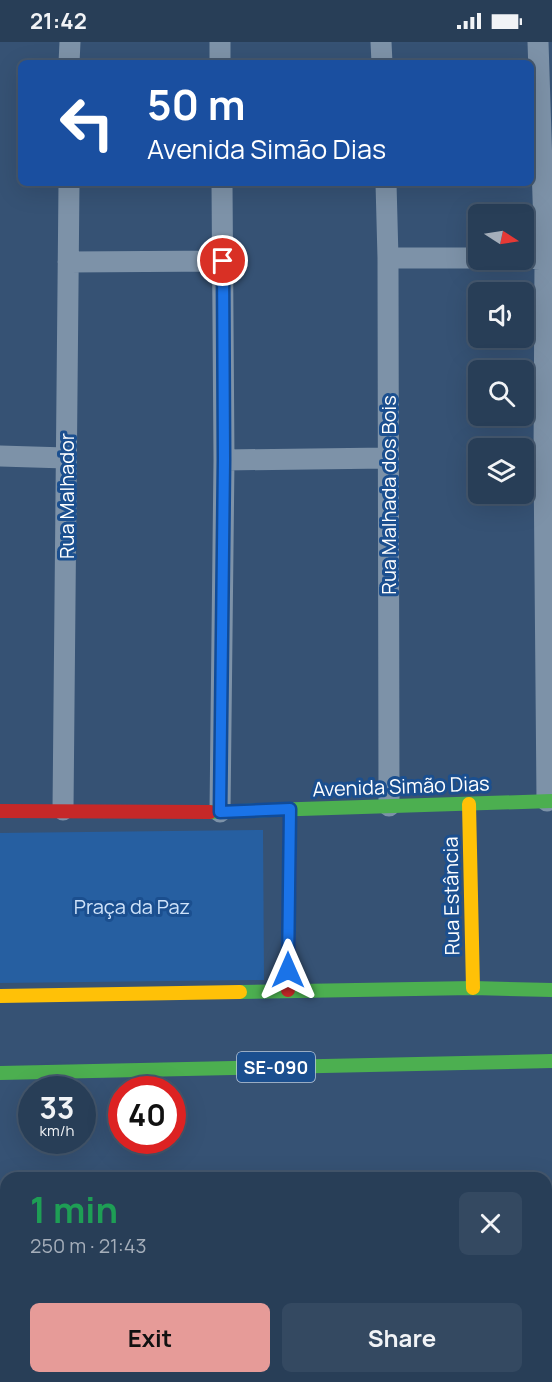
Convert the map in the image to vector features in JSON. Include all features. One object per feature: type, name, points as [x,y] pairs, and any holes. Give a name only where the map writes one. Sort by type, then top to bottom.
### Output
[{"type":"main road","name":"Avenida Simão Dias","points":[[0,811],[220,812],[550,801]]},
{"type":"main road","name":"Rua Estância","points":[[469,804],[473,988]]},
{"type":"main road","points":[[288,990],[290,809]]},
{"type":"main road","points":[[0,996],[288,990],[473,988],[552,990]]},
{"type":"main road","name":"SE-090","points":[[0,1073],[552,1062]]},
{"type":"street","points":[[69,60],[70,42]]},
{"type":"street","points":[[220,42],[220,60]]},
{"type":"street","points":[[381,42],[382,60]]},
{"type":"street","points":[[538,42],[545,259],[550,801]]},
{"type":"street","name":"Rua Malhador","points":[[63,810],[69,186]]},
{"type":"street","points":[[220,812],[224,460],[222,186]]},
{"type":"street","name":"Rua Malhada dos Bois","points":[[386,186],[389,806]]},
{"type":"street","points":[[388,258],[468,258]]},
{"type":"street","points":[[534,258],[545,259]]},
{"type":"street","points":[[68,262],[223,261]]},
{"type":"street","points":[[0,456],[66,458]]},
{"type":"street","points":[[224,460],[387,458]]},
{"type":"green space","name":"Praça da Paz","points":[[263,830],[264,980],[0,983],[0,833]]},
{"type":"traffic: fast","points":[[210,812],[552,801]]},
{"type":"traffic: fast","points":[[240,992],[473,988],[552,990]]},
{"type":"traffic: fast","points":[[0,1073],[552,1061]]},
{"type":"traffic: slow","points":[[469,804],[473,988]]},
{"type":"traffic: slow","points":[[0,996],[240,992]]},
{"type":"traffic: jam","points":[[288,990],[290,809]]},
{"type":"traffic: jam","points":[[0,811],[210,812]]},
{"type":"route","points":[[223,261],[224,460],[220,812],[290,809],[288,970]]}]
